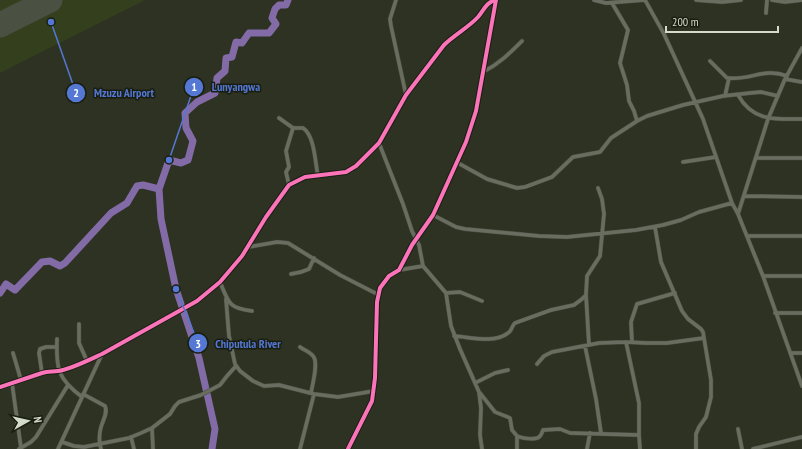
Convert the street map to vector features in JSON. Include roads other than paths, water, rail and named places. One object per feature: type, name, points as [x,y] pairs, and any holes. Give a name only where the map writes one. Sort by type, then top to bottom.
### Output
[{"type":"street","points":[[396,0],[390,19],[390,26],[406,95]]},
{"type":"street","points":[[0,387],[42,373],[58,371],[87,361],[198,301],[220,282],[236,264],[266,217],[289,185],[305,177],[336,174],[352,169],[379,143],[406,95],[444,45],[474,21],[487,4],[496,0]]},
{"type":"street","points":[[399,270],[416,239],[433,215],[458,163],[473,124],[496,0]]},
{"type":"street","points":[[594,0],[606,3],[645,0],[664,34],[708,129],[732,203],[738,214],[763,276],[802,386]]},
{"type":"street","points":[[696,0],[722,2],[741,0]]},
{"type":"street","points":[[766,13],[767,0]]},
{"type":"street","points":[[772,0],[785,2],[802,0]]},
{"type":"street","points":[[612,3],[628,30],[620,63],[627,85],[629,101],[637,121]]},
{"type":"street","points":[[483,72],[504,59],[522,41]]},
{"type":"street","points":[[738,214],[768,119],[786,77],[802,48]]},
{"type":"street","points":[[710,61],[724,77],[744,78],[771,72],[802,82]]},
{"type":"street","points":[[725,96],[729,78]]},
{"type":"street","points":[[458,163],[491,180],[517,188],[524,187],[552,177],[573,157],[600,152],[611,138],[647,116],[696,102],[725,96],[761,92],[778,96]]},
{"type":"street","points":[[738,95],[744,104],[752,111],[768,119],[802,119]]},
{"type":"street","points":[[279,118],[293,128],[303,128],[309,134],[318,176]]},
{"type":"street","points":[[289,185],[286,172],[289,167],[286,151],[293,128]]},
{"type":"street","points":[[379,143],[419,245],[424,266],[446,293],[454,336],[479,392],[495,412],[510,418],[512,430],[516,436],[517,449]]},
{"type":"street","points":[[683,162],[716,157]]},
{"type":"street","points":[[756,158],[802,158]]},
{"type":"street","points":[[598,188],[602,199],[604,214],[602,233],[599,258],[586,276],[586,295],[587,345],[601,433]]},
{"type":"street","points":[[744,196],[802,197]]},
{"type":"street","points":[[433,215],[465,229],[567,237],[655,227],[681,220],[704,210],[732,203]]},
{"type":"street","points":[[655,227],[661,262],[683,313],[701,329],[704,338],[711,380],[711,397],[706,417],[696,434],[696,449]]},
{"type":"street","points":[[747,236],[802,236]]},
{"type":"street","points":[[248,247],[277,242],[288,243],[340,275],[379,295]]},
{"type":"street","points":[[291,274],[309,269],[314,258]]},
{"type":"street","points":[[348,449],[370,408],[374,390],[380,288],[389,276],[399,270],[424,266]]},
{"type":"street","points":[[763,276],[802,276]]},
{"type":"street","points":[[220,282],[226,299],[229,336],[236,366],[253,381],[264,386],[279,385],[312,394],[338,398],[374,390]]},
{"type":"street","points":[[446,293],[460,292],[482,301]]},
{"type":"street","points":[[632,342],[631,322],[637,304],[675,293]]},
{"type":"street","points":[[454,336],[496,339],[508,333],[515,322],[551,310],[574,305],[586,295]]},
{"type":"street","points":[[226,299],[236,308],[252,311]]},
{"type":"street","points":[[775,313],[802,313]]},
{"type":"street","points":[[79,324],[79,343],[87,361]]},
{"type":"street","points":[[537,364],[544,356],[552,352],[603,342],[667,343],[704,338]]},
{"type":"street","points":[[57,339],[56,361],[58,371],[68,385],[104,406],[106,409],[100,428],[99,443],[101,449]]},
{"type":"street","points":[[626,342],[639,403],[640,449]]},
{"type":"street","points":[[42,373],[38,353],[40,349],[46,347],[57,347]]},
{"type":"street","points":[[300,347],[313,356],[315,360],[312,394],[300,449]]},
{"type":"street","points":[[13,353],[21,380]]},
{"type":"street","points":[[791,353],[802,353]]},
{"type":"street","points":[[58,449],[102,354]]},
{"type":"street","points":[[62,442],[75,448],[132,437],[152,428],[170,414],[179,402],[202,395],[220,385],[236,366]]},
{"type":"street","points":[[475,383],[508,370]]},
{"type":"street","points":[[12,383],[20,448],[31,442],[36,437],[68,385]]},
{"type":"street","points":[[479,392],[481,408],[480,435],[482,449]]},
{"type":"street","points":[[152,428],[153,449]]},
{"type":"street","points":[[516,436],[528,439],[538,438],[545,429],[560,429],[570,433],[639,435]]},
{"type":"street","points":[[738,429],[742,449]]},
{"type":"street","points":[[587,449],[590,433]]},
{"type":"street","points":[[132,437],[134,449]]},
{"type":"street","points":[[754,449],[802,438]]},
{"type":"waterway","points":[[0,293],[6,284],[15,290],[42,262],[50,261],[60,266],[65,263],[111,213],[127,203],[137,186],[143,185],[159,189],[169,160],[181,163],[188,160],[193,141],[186,128],[185,113],[197,102],[215,93],[217,78],[225,71],[226,58],[232,57],[236,42],[242,43],[249,33],[269,33],[276,24],[272,18],[275,9],[279,5],[286,5],[288,0]]},
{"type":"waterway","points":[[159,189],[161,219],[176,289],[199,358],[215,429],[212,449]]},
{"type":"place","name":"Mzuzu Airport","points":[[51,22]]},
{"type":"place","name":"Lunyangwa","points":[[169,160]]},
{"type":"place","name":"Chiputula River","points":[[176,289]]}]
